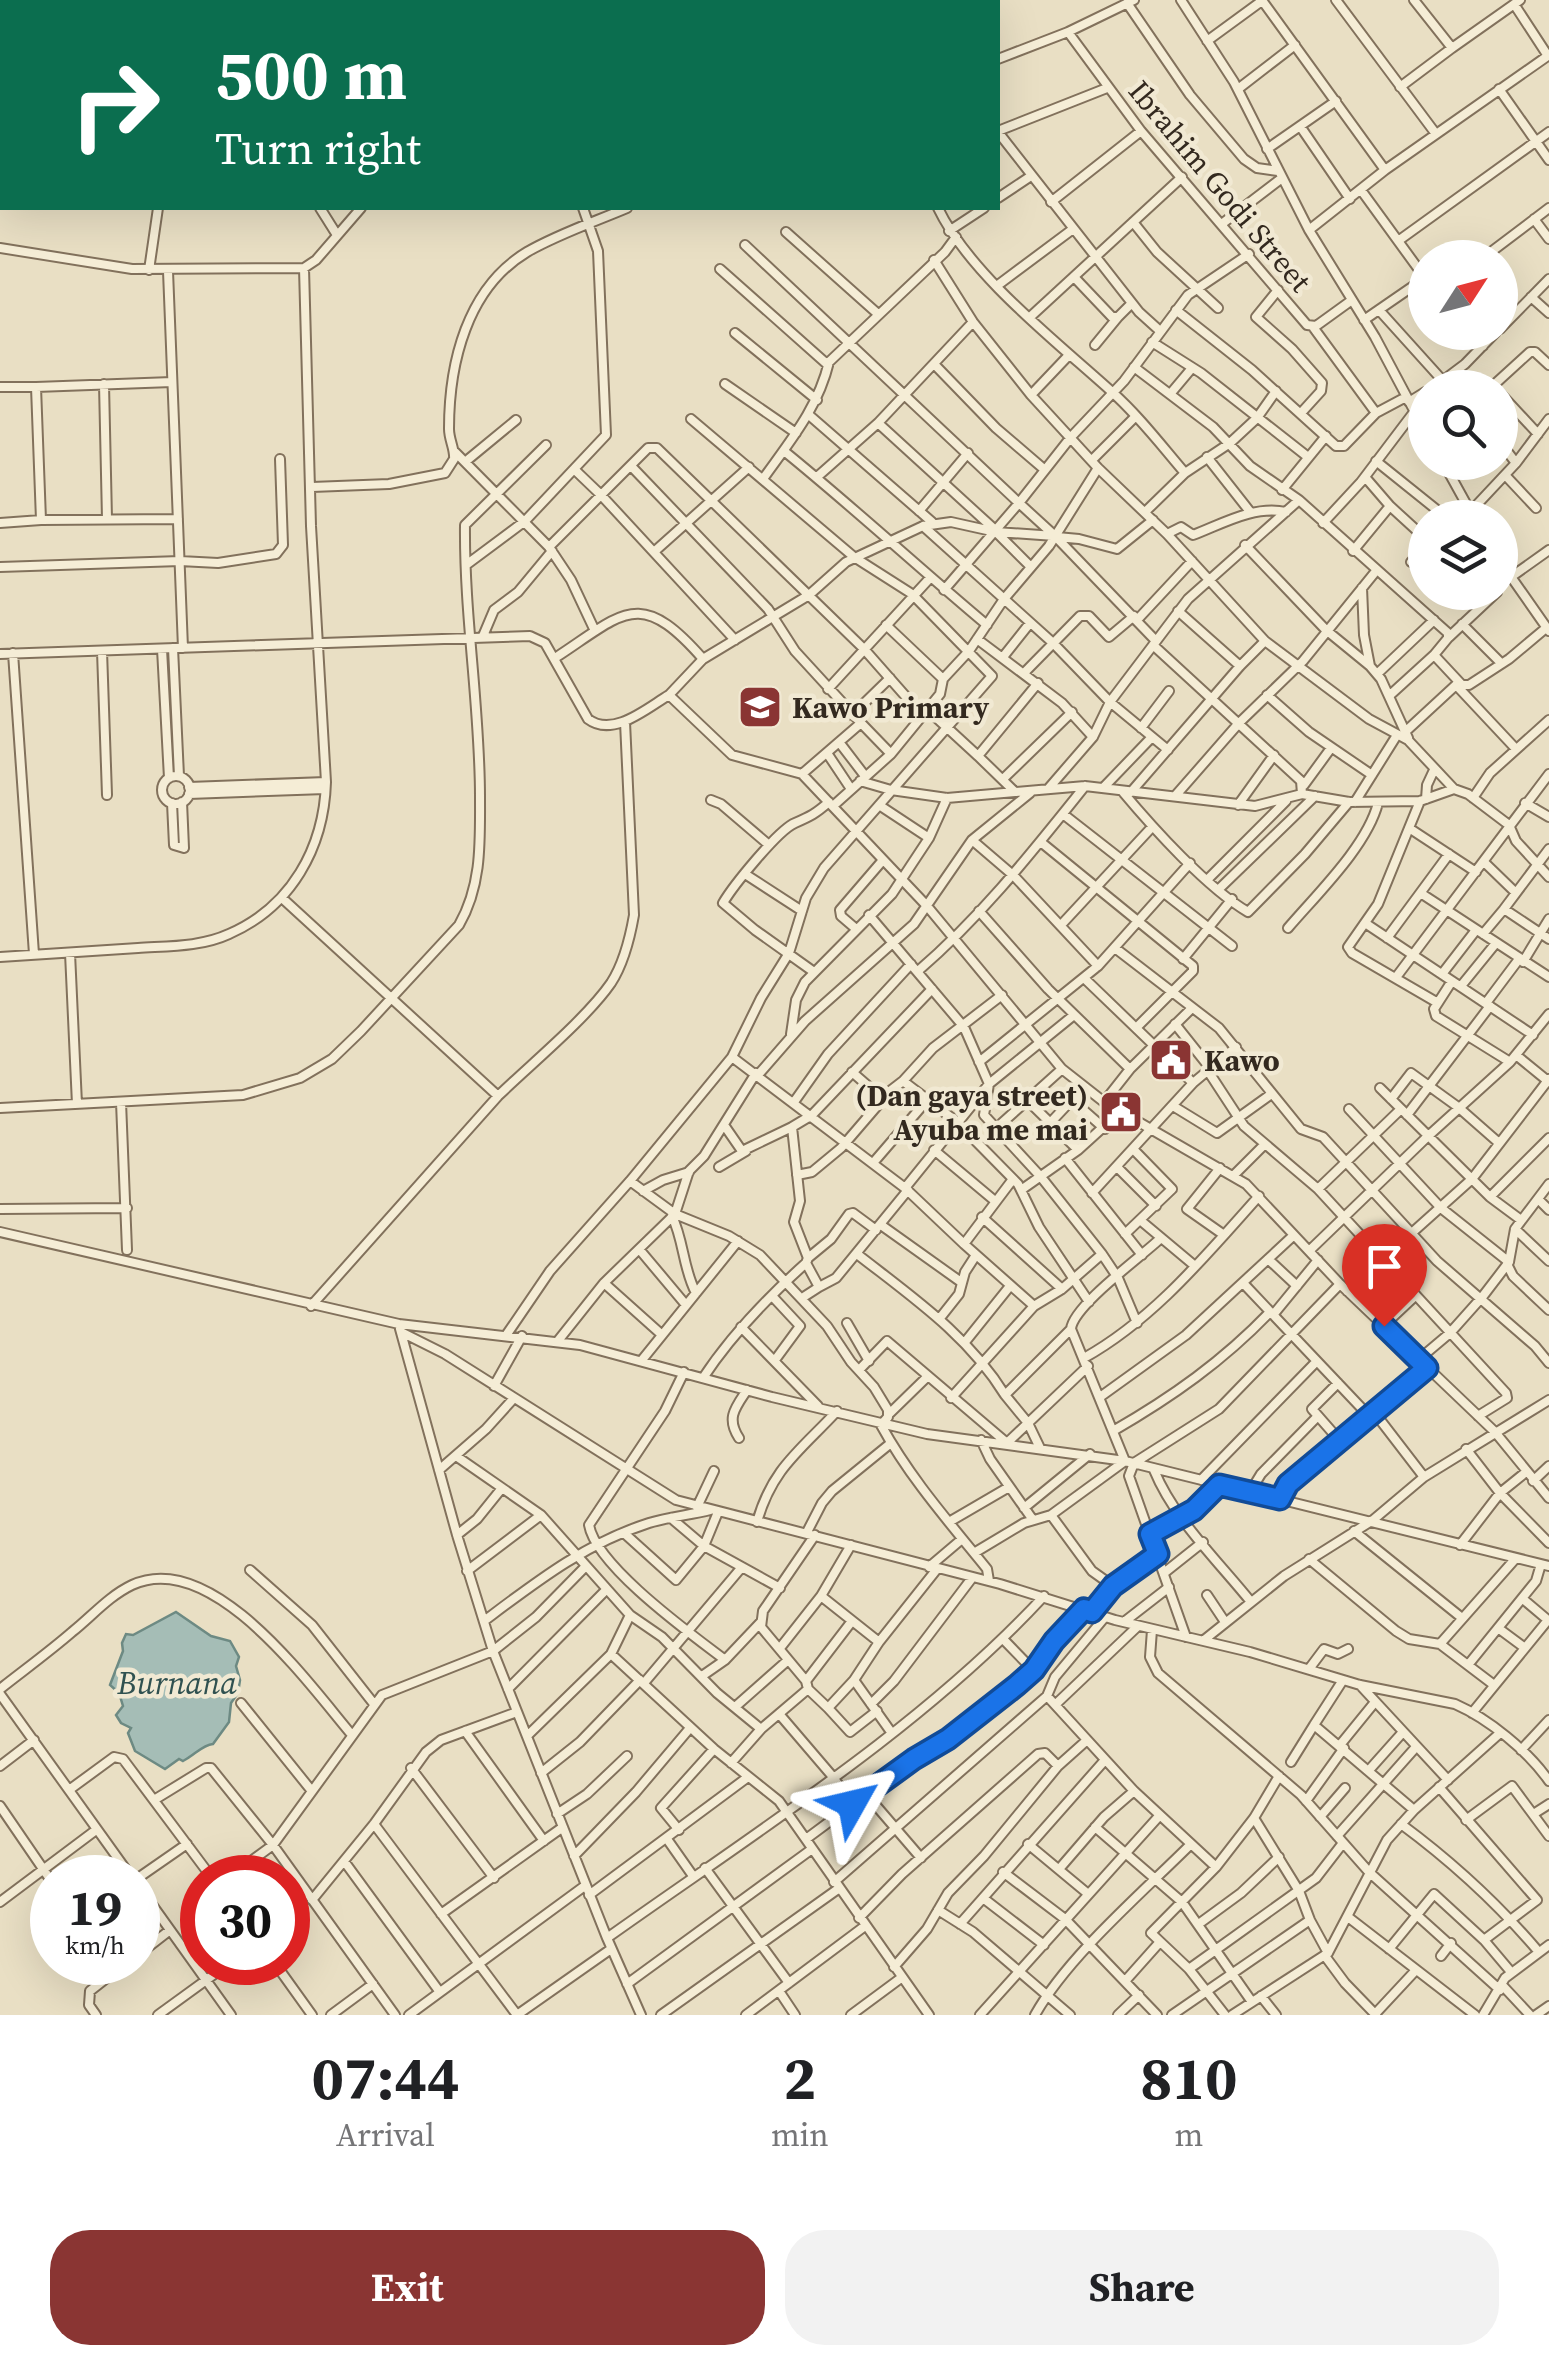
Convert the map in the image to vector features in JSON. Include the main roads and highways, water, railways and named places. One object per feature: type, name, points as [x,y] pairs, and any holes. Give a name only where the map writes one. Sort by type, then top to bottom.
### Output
[{"type":"water","name":"Burnana","points":[[176,1612],[211,1636],[230,1641],[239,1657],[236,1666],[240,1680],[229,1722],[213,1744],[165,1769],[135,1751],[128,1733],[131,1728],[116,1715],[123,1706],[119,1693],[110,1685],[126,1634],[133,1635]]},
{"type":"place","name":"Kawo Primary","points":[[760,707]]},
{"type":"place","name":"Kawo","points":[[1171,1060]]},
{"type":"place","name":"(Dan gaya street) Ayuba me mai","points":[[1121,1112]]}]
